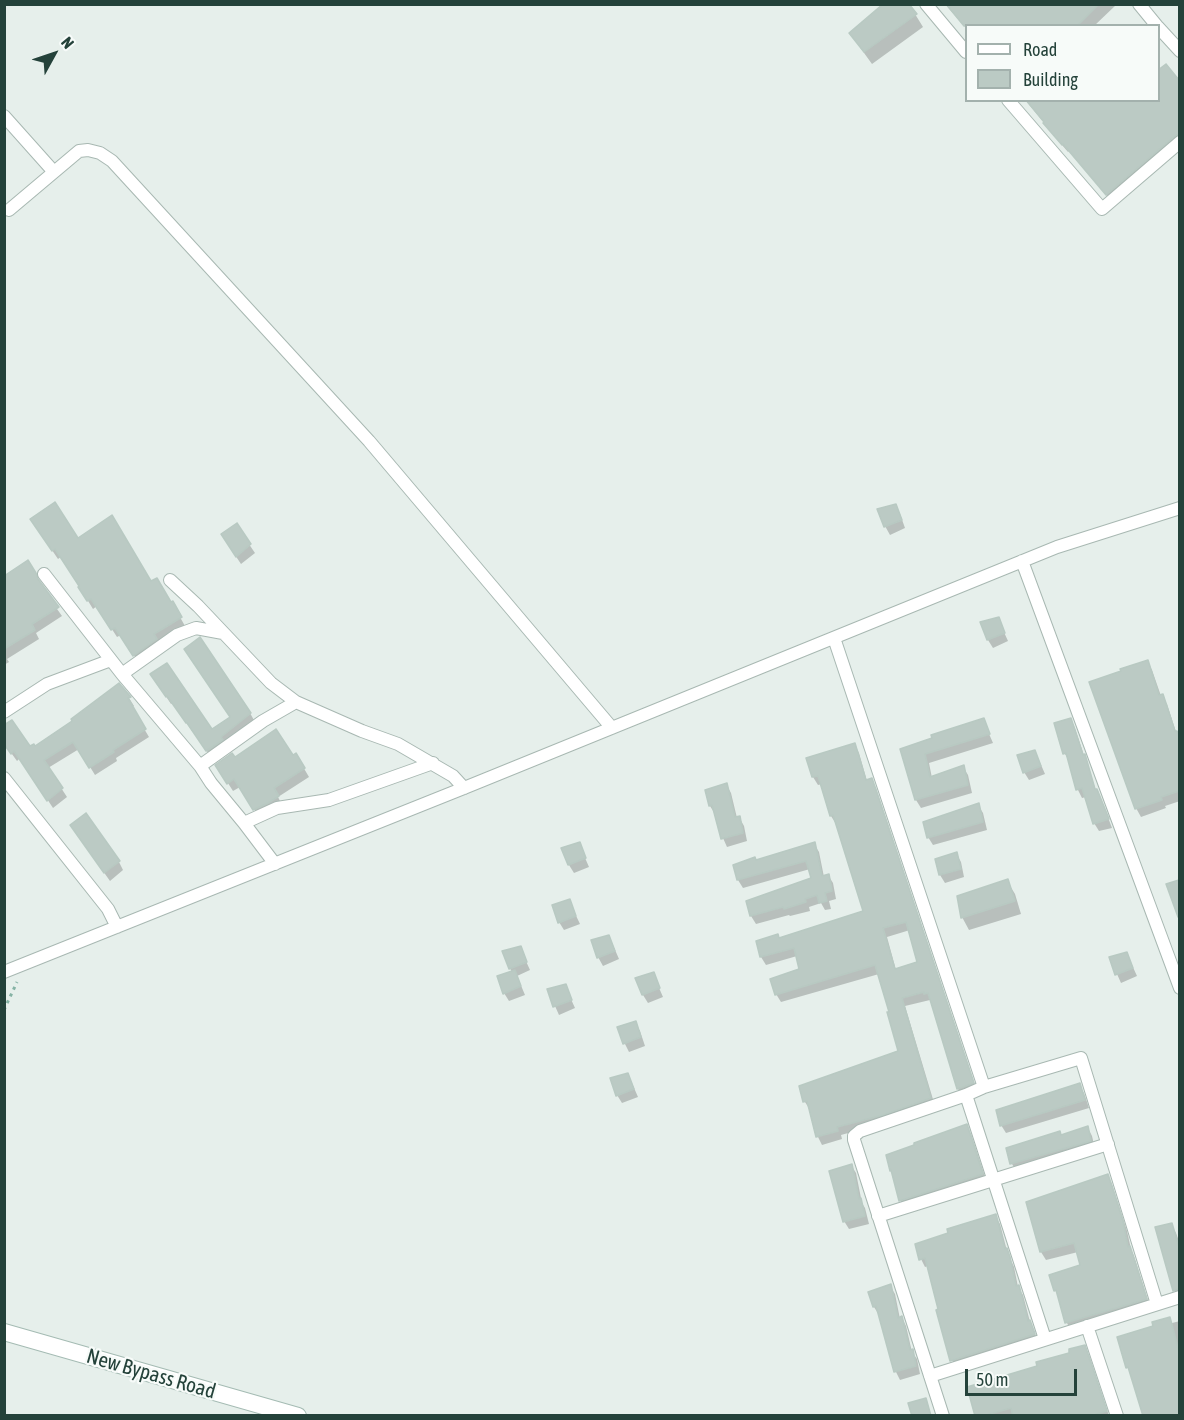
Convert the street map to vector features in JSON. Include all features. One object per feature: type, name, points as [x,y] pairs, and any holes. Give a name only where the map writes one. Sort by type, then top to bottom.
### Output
[{"type":"main road","name":"New Bypass Road","points":[[4,1332],[298,1416]]},
{"type":"street","points":[[926,4],[965,51]]},
{"type":"street","points":[[1139,4],[1156,24]]},
{"type":"street","points":[[1160,28],[1179,51]]},
{"type":"street","points":[[1010,102],[1102,209],[1179,142]]},
{"type":"street","points":[[4,116],[54,172]]},
{"type":"street","points":[[9,210],[79,151],[88,150],[100,153],[112,161],[369,441],[612,728]]},
{"type":"street","points":[[4,972],[1057,547],[1179,508]]},
{"type":"street","points":[[1022,561],[1179,988]]},
{"type":"street","points":[[44,574],[122,674],[200,766],[275,864]]},
{"type":"street","points":[[170,580],[271,683],[296,702],[398,744],[453,776],[464,788]]},
{"type":"street","points":[[122,674],[177,634],[196,628],[223,633]]},
{"type":"street","points":[[834,638],[984,1088]]},
{"type":"street","points":[[4,712],[47,684],[111,660]]},
{"type":"street","points":[[200,766],[263,721],[296,702]]},
{"type":"street","points":[[244,823],[277,808],[329,800],[433,763]]},
{"type":"street","points":[[4,778],[108,909],[117,927]]},
{"type":"street","points":[[944,1416],[854,1140],[854,1136],[865,1128],[1081,1058],[1158,1304]]},
{"type":"street","points":[[966,1095],[1045,1340]]},
{"type":"street","points":[[878,1216],[1108,1144]]},
{"type":"street","points":[[930,1376],[1179,1297]]},
{"type":"street","points":[[1087,1326],[1117,1416]]},
{"type":"path","points":[[4,1010],[25,963]]},
{"type":"building","points":[[883,4],[909,4],[917,14],[864,52],[849,33]]},
{"type":"building","points":[[946,4],[1099,4],[1079,24],[965,24],[964,26]]},
{"type":"building","points":[[1166,64],[1179,80],[1179,134],[1106,195],[1028,102],[1160,102],[1160,68]]},
{"type":"building","points":[[55,502],[78,538],[112,515],[151,581],[157,578],[182,617],[154,634],[157,639],[133,656],[115,628],[111,630],[91,599],[87,601],[55,549],[52,551],[30,519]]},
{"type":"building","points":[[896,504],[902,520],[884,527],[877,509]]},
{"type":"building","points":[[237,523],[251,544],[236,557],[221,534]]},
{"type":"building","points":[[28,560],[38,579],[59,607],[32,624],[35,630],[4,649],[4,576]]},
{"type":"building","points":[[999,617],[1005,633],[987,640],[980,622]]},
{"type":"building","points":[[200,637],[251,713],[221,737],[223,740],[206,751],[150,674],[167,663],[212,729],[230,717],[184,649]]},
{"type":"building","points":[[1148,660],[1159,695],[1163,694],[1179,737],[1179,791],[1161,797],[1162,800],[1135,809],[1089,682]]},
{"type":"building","points":[[119,683],[131,697],[128,698],[146,729],[89,768],[73,742],[44,760],[63,788],[47,801],[14,751],[11,754],[4,744],[4,725],[12,720],[30,746],[34,744],[35,746],[72,721],[71,719]]},
{"type":"building","points":[[984,718],[990,734],[925,754],[930,777],[964,765],[968,785],[915,800],[900,749],[932,738],[931,735]]},
{"type":"building","points":[[1071,718],[1095,789],[1097,789],[1109,819],[1093,824],[1082,788],[1076,790],[1066,753],[1063,754],[1054,723]]},
{"type":"building","points":[[276,729],[293,755],[296,753],[305,768],[274,788],[279,796],[253,810],[234,779],[227,784],[215,765],[232,753],[235,757]]},
{"type":"building","points":[[855,743],[866,780],[872,778],[974,1083],[957,1089],[928,993],[902,998],[931,1098],[883,1115],[837,1127],[838,1131],[816,1137],[807,1101],[803,1102],[799,1086],[898,1051],[875,965],[775,995],[770,979],[799,969],[794,948],[760,957],[756,941],[778,934],[779,938],[863,911],[833,815],[830,816],[818,776],[812,777],[806,758]],"holes":[[[906,922],[917,962],[895,969],[883,928]]]},
{"type":"building","points":[[1035,750],[1041,766],[1023,773],[1017,755]]},
{"type":"building","points":[[727,783],[735,817],[740,816],[743,833],[721,839],[712,805],[709,806],[705,790]]},
{"type":"building","points":[[979,803],[983,822],[927,838],[923,822]]},
{"type":"building","points":[[86,813],[120,861],[104,873],[70,825]]},
{"type":"building","points":[[580,842],[586,858],[568,865],[561,848]]},
{"type":"building","points":[[815,842],[822,876],[829,874],[832,891],[825,893],[827,901],[819,903],[817,895],[805,899],[806,902],[784,909],[783,907],[750,916],[746,901],[811,878],[806,861],[737,880],[733,865]]},
{"type":"building","points":[[957,852],[961,869],[939,875],[935,859]]},
{"type":"building","points":[[1008,879],[1015,901],[961,918],[957,896]]},
{"type":"building","points":[[1179,880],[1179,916],[1178,917],[1166,884]]},
{"type":"building","points":[[570,899],[576,916],[558,923],[552,905]]},
{"type":"building","points":[[609,935],[615,951],[597,958],[591,940]]},
{"type":"building","points":[[521,946],[527,962],[509,969],[502,951]]},
{"type":"building","points":[[1127,952],[1133,968],[1115,975],[1109,957]]},
{"type":"building","points":[[515,970],[521,986],[503,994],[497,976]]},
{"type":"building","points":[[654,972],[660,988],[642,995],[635,978]]},
{"type":"building","points":[[566,984],[572,1000],[553,1007],[547,989]]},
{"type":"building","points":[[636,1021],[641,1037],[623,1044],[617,1027]]},
{"type":"building","points":[[628,1073],[634,1089],[616,1096],[610,1078]]},
{"type":"building","points":[[1080,1083],[1085,1100],[1000,1126],[996,1110]]},
{"type":"building","points":[[967,1124],[983,1174],[899,1201],[886,1155]]},
{"type":"building","points":[[1088,1126],[1091,1141],[1010,1164],[1006,1148],[1060,1131],[1061,1135]]},
{"type":"building","points":[[852,1164],[865,1216],[843,1222],[829,1171]]},
{"type":"building","points":[[1108,1174],[1123,1221],[1128,1247],[1130,1246],[1147,1299],[1065,1323],[1056,1290],[1054,1291],[1049,1275],[1080,1265],[1074,1243],[1040,1252],[1026,1202]]},
{"type":"building","points":[[996,1214],[1005,1249],[1007,1248],[1010,1257],[1016,1286],[1019,1285],[1028,1321],[1030,1320],[1035,1334],[950,1361],[925,1258],[919,1260],[915,1244],[948,1233],[947,1229]]},
{"type":"building","points":[[1172,1223],[1179,1247],[1179,1289],[1173,1291],[1155,1227]]},
{"type":"building","points":[[891,1284],[898,1318],[902,1316],[916,1366],[894,1372],[876,1306],[873,1307],[868,1292]]},
{"type":"building","points":[[1170,1317],[1179,1352],[1179,1416],[1143,1416],[1117,1337],[1153,1326],[1152,1322]]},
{"type":"building","points":[[1085,1345],[1107,1411],[1090,1416],[1013,1416],[1011,1408],[975,1416],[967,1387],[1037,1366],[1036,1362],[1069,1353],[1069,1349]]},
{"type":"building","points":[[926,1398],[931,1416],[912,1416],[908,1403]]}]
